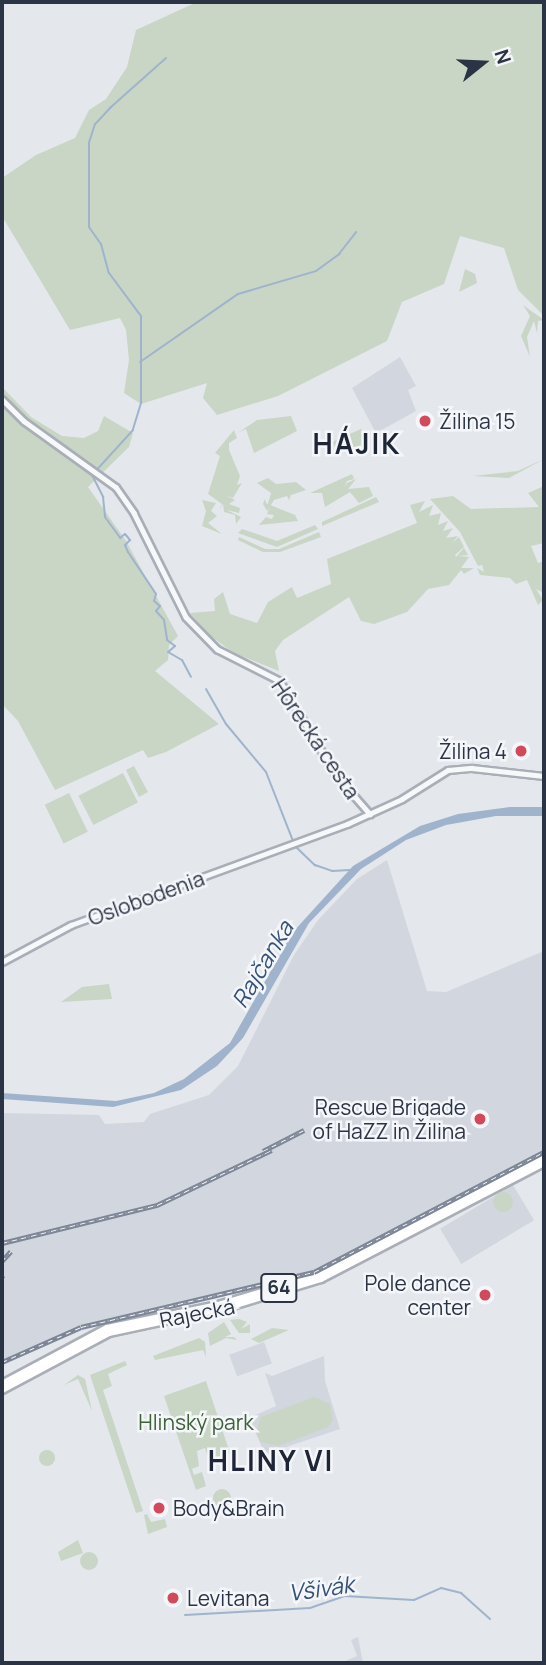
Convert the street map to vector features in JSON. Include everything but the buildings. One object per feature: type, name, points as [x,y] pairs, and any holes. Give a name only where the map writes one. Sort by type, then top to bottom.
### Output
[{"type":"main road","name":"Rajecká","points":[[2,1384],[107,1328],[222,1304],[327,1271],[544,1160]]},
{"type":"main road","name":"Rajecká","points":[[2,1390],[109,1333],[226,1308],[321,1279],[544,1160]]},
{"type":"street","name":"Hôrecká cesta","points":[[2,399],[24,421],[108,478],[134,513],[186,617],[217,649],[279,681],[336,775],[370,814]]},
{"type":"street","name":"Oslobodenia","points":[[2,962],[71,925],[370,814],[454,769],[544,776]]},
{"type":"shaded area","points":[[400,357],[416,386],[408,390],[416,411],[376,433],[352,388]]},
{"type":"shaded area","points":[[387,860],[427,991],[446,992],[544,951],[544,1151],[317,1270],[75,1327],[2,1360],[2,1113],[99,1115],[105,1124],[144,1122],[150,1114],[209,1095],[238,1066],[294,955],[318,920],[357,879]]},
{"type":"shaded area","points":[[513,1185],[534,1220],[461,1264],[440,1229]]},
{"type":"shaded area","points":[[264,1342],[272,1364],[237,1376],[229,1355]]},
{"type":"shaded area","points":[[324,1356],[325,1381],[340,1429],[265,1454],[249,1418],[276,1406],[265,1373],[272,1376]]},
{"type":"shaded area","points":[[358,1637],[363,1663],[341,1663],[357,1656],[351,1640]]},
{"type":"green space","points":[[197,2],[544,2],[544,316],[518,290],[504,248],[460,236],[444,284],[402,302],[387,341],[278,396],[217,415],[203,398],[207,383],[141,404],[124,393],[129,360],[126,330],[120,318],[70,330],[2,216],[2,178],[36,155],[75,138],[89,110],[106,99],[127,67],[136,30]]},
{"type":"green space","points":[[465,269],[475,274],[477,283],[459,292]]},
{"type":"green space","points":[[523,305],[544,320],[538,321],[537,333],[534,321],[527,337],[530,357],[521,336],[530,316]]},
{"type":"green space","points":[[2,387],[31,417],[62,436],[84,438],[98,431],[104,416],[133,433],[129,447],[88,487],[126,541],[178,636],[169,645],[168,660],[155,671],[219,724],[166,752],[148,758],[143,750],[55,790],[18,721],[2,704]]},
{"type":"green space","points":[[291,416],[297,431],[254,453],[246,429],[239,432],[257,420]]},
{"type":"green space","points":[[361,429],[368,436],[360,451],[336,449],[332,442]]},
{"type":"green space","points":[[234,430],[237,438],[229,443],[229,450],[240,476],[237,485],[242,483],[233,498],[225,495],[235,500],[229,504],[240,508],[239,513],[227,510],[241,517],[236,524],[235,515],[224,512],[223,504],[219,510],[222,504],[208,494],[220,456],[215,453]]},
{"type":"green space","points":[[544,459],[509,478],[473,476],[518,471]]},
{"type":"green space","points":[[352,474],[354,479],[347,481],[344,487],[356,479],[348,489],[369,487],[373,496],[359,503],[350,492],[325,507],[322,493],[310,493]]},
{"type":"green space","points":[[268,478],[276,484],[296,482],[306,490],[291,495],[289,500],[287,496],[274,500],[267,511],[263,504],[265,499],[268,504],[271,493],[257,483]]},
{"type":"green space","points":[[544,486],[544,543],[531,546],[538,563],[544,561],[544,593],[536,589],[543,600],[538,605],[527,580],[516,584],[510,578],[480,575],[477,568],[484,572],[482,565],[478,566],[460,532],[430,499],[453,496],[471,509],[539,507],[528,493]]},
{"type":"green space","points":[[376,497],[379,502],[322,526],[322,522]]},
{"type":"green space","points":[[202,500],[216,503],[211,511],[217,516],[208,523],[222,534],[202,526],[206,511]]},
{"type":"green space","points":[[425,501],[419,512],[433,505],[429,516],[441,513],[438,525],[448,521],[443,531],[453,528],[446,538],[458,536],[452,543],[459,537],[464,547],[456,557],[464,548],[468,555],[458,556],[469,557],[461,568],[474,568],[464,574],[461,570],[449,585],[428,589],[407,612],[374,624],[361,621],[349,597],[283,640],[275,651],[279,671],[234,653],[209,635],[190,613],[215,611],[214,599],[223,592],[230,614],[257,623],[268,602],[292,587],[297,598],[331,584],[327,559],[417,523],[410,505]]},
{"type":"green space","points":[[270,505],[295,515],[298,521],[259,525],[266,517],[272,519],[274,515],[267,514]]},
{"type":"green space","points":[[315,525],[318,529],[277,547],[238,533],[242,529],[277,541]]},
{"type":"green space","points":[[319,532],[321,537],[280,552],[263,552],[238,540],[239,537],[265,549],[279,549]]},
{"type":"green space","points":[[134,766],[148,792],[139,797],[126,770]]},
{"type":"green space","points":[[123,773],[138,802],[93,825],[78,796]]},
{"type":"green space","points":[[69,793],[88,832],[64,843],[45,805]]},
{"type":"green space","points":[[109,984],[112,999],[61,1002],[82,987]]},
{"type":"green space","points":[[499,1192],[507,1192],[513,1202],[507,1212],[499,1212],[493,1206],[493,1198]]},
{"type":"green space","points":[[230,1320],[247,1322],[241,1329],[250,1324],[250,1333],[239,1333]]},
{"type":"green space","points":[[224,1322],[231,1334],[225,1337],[234,1337],[237,1340],[226,1338],[210,1346],[208,1333]]},
{"type":"green space","points":[[272,1328],[289,1330],[259,1343],[251,1339]]},
{"type":"green space","points":[[199,1338],[205,1342],[206,1357],[203,1350],[155,1360],[153,1356]]},
{"type":"green space","points":[[125,1361],[127,1365],[108,1374],[112,1386],[103,1390],[143,1511],[136,1513],[90,1375]]},
{"type":"green space","points":[[78,1375],[85,1379],[92,1411],[78,1379],[64,1385]]},
{"type":"green space","name":"Hlinský park","points":[[206,1381],[230,1453],[209,1460],[205,1448],[197,1451],[199,1466],[192,1469],[194,1475],[202,1472],[206,1486],[196,1490],[164,1396]]},
{"type":"green space","points":[[314,1397],[330,1404],[333,1419],[328,1427],[278,1446],[261,1442],[256,1432],[261,1417]]},
{"type":"green space","points":[[47,1450],[55,1458],[47,1466],[39,1458]]},
{"type":"green space","points":[[218,1489],[226,1489],[231,1498],[229,1505],[218,1507],[213,1502],[213,1494]]},
{"type":"green space","points":[[147,1514],[151,1522],[165,1519],[167,1527],[148,1534],[144,1515]]},
{"type":"green space","points":[[78,1540],[83,1553],[61,1561],[58,1552]]},
{"type":"green space","points":[[89,1552],[95,1555],[98,1561],[95,1567],[89,1570],[83,1567],[80,1561],[83,1555]]},
{"type":"water","points":[[510,807],[544,807],[544,816],[496,816],[446,825],[406,840],[361,869],[309,923],[243,1038],[217,1066],[181,1090],[113,1107],[2,1099],[2,1093],[116,1101],[154,1093],[184,1079],[230,1043],[293,932],[353,866],[420,826],[458,814]]},
{"type":"waterway","points":[[166,58],[95,124],[89,143],[89,227],[101,244],[109,273],[141,316],[141,403],[133,430],[92,475],[103,497],[105,517],[120,538],[125,534],[130,540],[125,545],[128,552],[156,594],[154,601],[160,606],[156,611],[164,620],[167,640],[175,646],[168,652],[182,660],[191,677]]},
{"type":"waterway","points":[[140,362],[238,294],[316,271],[339,254],[356,232]]},
{"type":"waterway","points":[[206,689],[226,724],[266,772],[295,846],[315,865],[332,871],[350,870]]},
{"type":"waterway","name":"Všivák","points":[[185,1615],[310,1608],[344,1596],[414,1600],[441,1588],[461,1593],[490,1619]]},
{"type":"railway","points":[[263,1151],[304,1130]]},
{"type":"railway","points":[[2,1243],[157,1205],[272,1150]]},
{"type":"railway","points":[[2,1362],[81,1327],[314,1272],[544,1152]]},
{"type":"railway","points":[[2,1261],[11,1251]]},
{"type":"place","name":"Žilina 15","points":[[425,421]]},
{"type":"place","name":"Žilina 4","points":[[521,751]]},
{"type":"place","name":"Rescue Brigade of HaZZ in Žilina","points":[[480,1119]]},
{"type":"place","name":"Pole dance center","points":[[485,1295]]},
{"type":"place","name":"Body&Brain","points":[[159,1508]]},
{"type":"place","name":"Levitana","points":[[173,1598]]},
{"type":"district","name":"HÁJIK","points":[[357,443]]},
{"type":"district","name":"HLINY VI","points":[[271,1460]]},
{"type":"water label","name":"Rajčanka","points":[[262,964]]}]
